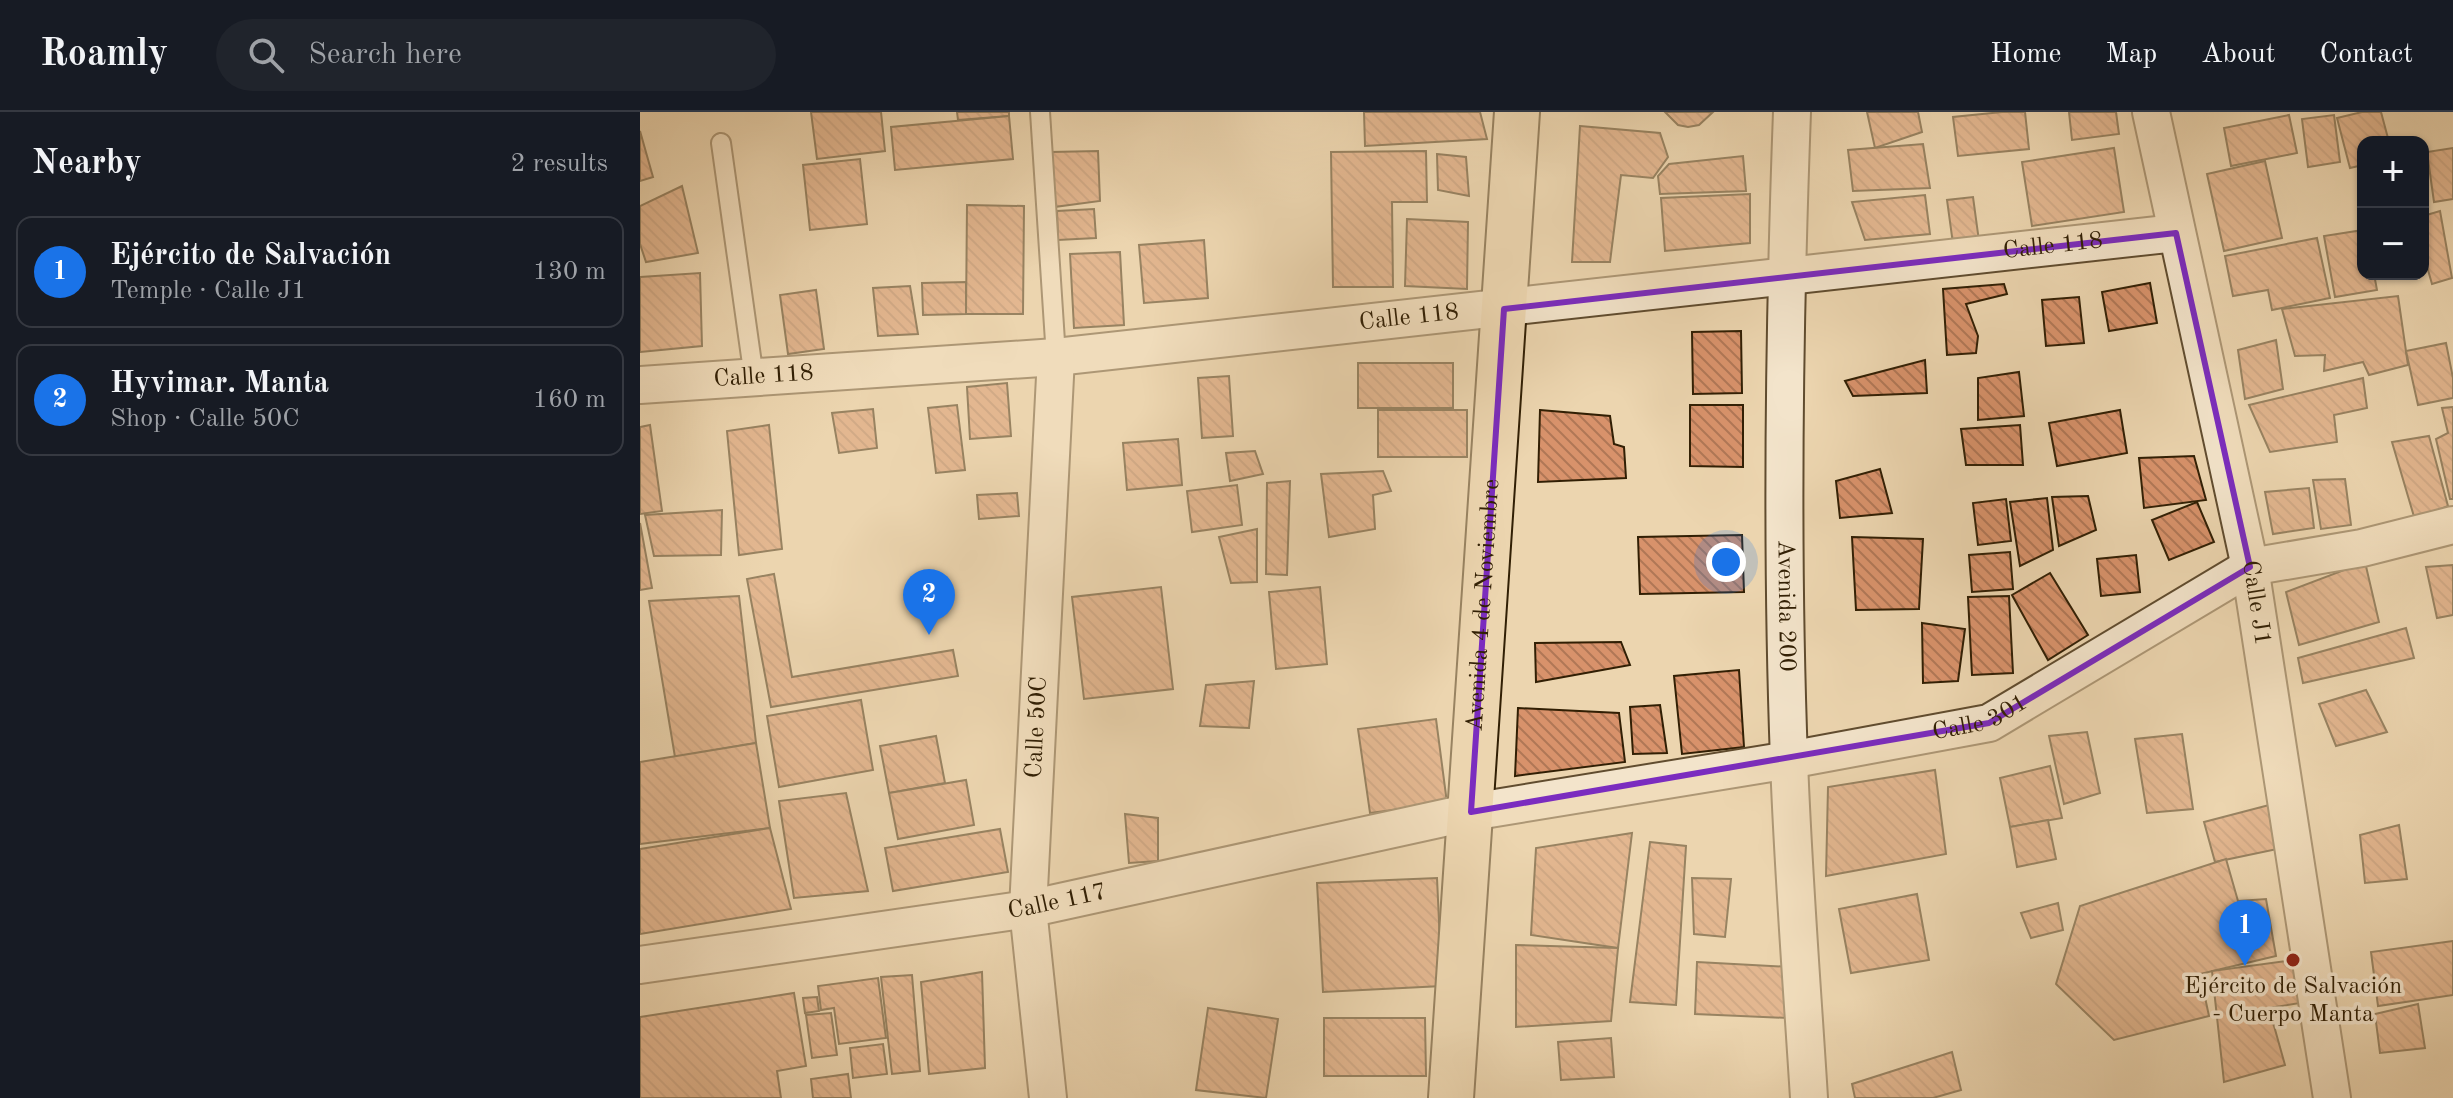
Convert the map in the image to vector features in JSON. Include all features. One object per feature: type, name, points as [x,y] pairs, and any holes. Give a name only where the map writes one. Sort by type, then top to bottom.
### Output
[{"type":"main road","name":"Avenida 4 de Noviembre","points":[[1451,1098],[1517,112]]},
{"type":"street","name":"Avenida 200","points":[[1792,112],[1786,275],[1785,531],[1789,760],[1809,1098]]},
{"type":"street","name":"Calle J1","points":[[2151,112],[2250,567],[2332,1098]]},
{"type":"street","name":"Calle 118","points":[[640,385],[1056,357],[2176,233]]},
{"type":"street","name":"Calle 50C","points":[[1048,1098],[1028,909],[1056,357]]},
{"type":"street","name":"Calle 301","points":[[1471,812],[1789,760],[1989,723],[2250,567],[2362,548],[2453,525]]},
{"type":"street","name":"Calle 117","points":[[640,965],[1028,909],[1471,812]]},
{"type":"lane","points":[[1040,112],[1056,357]]},
{"type":"lane","points":[[721,143],[754,378]]},
{"type":"highlighted area","points":[[2176,233],[2250,567],[1989,723],[1471,812],[1504,309]]},
{"type":"building","points":[[811,112],[881,112],[885,151],[817,159]]},
{"type":"building","points":[[957,112],[1009,112],[1009,116],[958,120]]},
{"type":"building","points":[[1364,112],[1480,112],[1487,139],[1365,146]]},
{"type":"building","points":[[1665,112],[1713,112],[1699,125],[1688,127],[1678,125]]},
{"type":"building","points":[[1867,112],[1918,112],[1922,132],[1875,148]]},
{"type":"building","points":[[2025,112],[2029,149],[1958,156],[1953,117]]},
{"type":"building","points":[[2069,112],[2116,112],[2119,134],[2072,140]]},
{"type":"building","points":[[2362,112],[2381,112],[2387,136],[2357,136],[2357,166],[2350,168],[2337,118]]},
{"type":"building","points":[[2289,115],[2297,153],[2231,166],[2224,128]]},
{"type":"building","points":[[2334,115],[2340,162],[2308,167],[2302,119]]},
{"type":"building","points":[[1009,116],[1013,159],[895,170],[891,127]]},
{"type":"building","points":[[1580,126],[1660,133],[1668,157],[1653,178],[1621,175],[1610,262],[1572,262]]},
{"type":"building","points":[[640,131],[653,177],[640,181]]},
{"type":"building","points":[[1923,144],[1930,188],[1853,191],[1848,150]]},
{"type":"building","points":[[2114,148],[2124,212],[2032,226],[2022,162]]},
{"type":"building","points":[[2453,148],[2453,199],[2434,202],[2429,152]]},
{"type":"building","points":[[1098,151],[1100,201],[1054,207],[1051,152]]},
{"type":"building","points":[[1426,151],[1427,202],[1392,202],[1393,287],[1333,287],[1331,152]]},
{"type":"building","points":[[1437,154],[1466,157],[1469,196],[1438,190]]},
{"type":"building","points":[[1743,156],[1746,191],[1660,194],[1658,176],[1669,164]]},
{"type":"building","points":[[860,159],[867,224],[810,230],[803,165]]},
{"type":"building","points":[[2265,161],[2282,238],[2224,251],[2207,174]]},
{"type":"building","points":[[682,186],[698,253],[646,262],[640,244],[640,206]]},
{"type":"building","points":[[1750,194],[1750,243],[1665,251],[1661,198]]},
{"type":"building","points":[[1925,195],[1930,234],[1865,240],[1852,202]]},
{"type":"building","points":[[1973,197],[1979,241],[1953,244],[1947,200]]},
{"type":"building","points":[[967,205],[1024,206],[1023,314],[966,314]]},
{"type":"building","points":[[1094,209],[1096,238],[1058,240],[1057,211]]},
{"type":"building","points":[[2440,211],[2452,278],[2432,284],[2429,274],[2429,214]]},
{"type":"building","points":[[1407,219],[1468,222],[1467,289],[1405,286]]},
{"type":"building","points":[[2357,231],[2357,280],[2375,280],[2377,290],[2335,297],[2324,236]]},
{"type":"building","points":[[2317,238],[2330,298],[2272,310],[2268,290],[2233,296],[2225,256]]},
{"type":"building","points":[[1204,240],[1208,298],[1144,303],[1139,245]]},
{"type":"building","points":[[1120,252],[1124,325],[1074,328],[1070,254]]},
{"type":"building","points":[[700,273],[702,346],[640,352],[640,277]]},
{"type":"building","points":[[966,282],[966,314],[923,315],[922,283]]},
{"type":"building","points":[[2150,283],[2157,323],[2109,331],[2102,292]]},
{"type":"building","points":[[2004,284],[2007,294],[1966,304],[1978,336],[1976,353],[1947,355],[1943,289]]},
{"type":"building","points":[[910,286],[918,334],[878,336],[873,288]]},
{"type":"building","points":[[816,290],[824,349],[788,354],[780,295]]},
{"type":"building","points":[[2398,296],[2408,365],[2369,375],[2363,362],[2324,371],[2325,355],[2295,356],[2282,309]]},
{"type":"building","points":[[2079,297],[2084,343],[2046,346],[2042,300]]},
{"type":"building","points":[[1741,331],[1742,393],[1693,394],[1692,332]]},
{"type":"building","points":[[2276,340],[2283,389],[2245,399],[2238,350]]},
{"type":"building","points":[[2446,343],[2453,378],[2453,398],[2418,405],[2406,351]]},
{"type":"building","points":[[1925,360],[1927,393],[1853,396],[1845,381]]},
{"type":"building","points":[[1358,363],[1453,363],[1453,408],[1358,408]]},
{"type":"building","points":[[2019,372],[2024,416],[1978,420],[1978,378]]},
{"type":"building","points":[[1229,376],[1233,436],[1202,438],[1198,378]]},
{"type":"building","points":[[2363,378],[2367,408],[2334,415],[2337,442],[2270,452],[2249,405]]},
{"type":"building","points":[[1007,383],[1011,436],[970,439],[967,387]]},
{"type":"building","points":[[957,405],[965,470],[936,473],[928,408]]},
{"type":"building","points":[[1690,405],[1743,405],[1743,467],[1690,466]]},
{"type":"building","points":[[2453,407],[2453,499],[2450,499],[2436,439],[2448,433],[2442,408]]},
{"type":"building","points":[[873,409],[877,448],[839,453],[832,413]]},
{"type":"building","points":[[1378,410],[1467,410],[1467,457],[1378,457]]},
{"type":"building","points":[[1540,410],[1610,416],[1614,444],[1624,447],[1626,478],[1538,482]]},
{"type":"building","points":[[2120,410],[2127,453],[2057,466],[2049,423]]},
{"type":"building","points":[[650,425],[662,511],[640,514],[640,427]]},
{"type":"building","points":[[769,425],[782,549],[739,555],[727,431]]},
{"type":"building","points":[[2020,425],[2023,465],[1966,465],[1961,429]]},
{"type":"building","points":[[2429,436],[2448,506],[2415,520],[2392,442]]},
{"type":"building","points":[[1178,439],[1182,485],[1127,490],[1123,443]]},
{"type":"building","points":[[1255,451],[1263,474],[1230,481],[1226,453]]},
{"type":"building","points":[[2194,456],[2206,500],[2144,508],[2139,458]]},
{"type":"building","points":[[1880,469],[1892,513],[1840,518],[1836,481]]},
{"type":"building","points":[[1383,471],[1391,491],[1373,495],[1375,529],[1329,537],[1321,474]]},
{"type":"building","points":[[2345,479],[2351,525],[2321,529],[2313,480]]},
{"type":"building","points":[[1290,481],[1287,575],[1266,574],[1267,483]]},
{"type":"building","points":[[1237,485],[1242,525],[1192,532],[1187,491]]},
{"type":"building","points":[[2309,488],[2314,528],[2273,534],[2265,492]]},
{"type":"building","points":[[1017,493],[1019,516],[979,519],[977,495]]},
{"type":"building","points":[[2088,496],[2096,530],[2059,546],[2052,497]]},
{"type":"building","points":[[2047,498],[2053,550],[2020,566],[2010,502]]},
{"type":"building","points":[[2006,499],[2011,541],[1978,545],[1973,503]]},
{"type":"building","points":[[2197,502],[2214,542],[2169,560],[2152,520]]},
{"type":"building","points":[[722,510],[721,555],[654,556],[645,515]]},
{"type":"building","points":[[640,523],[652,588],[640,590]]},
{"type":"building","points":[[1257,529],[1257,582],[1231,583],[1219,537]]},
{"type":"building","points":[[1742,535],[1744,592],[1640,594],[1638,537]]},
{"type":"building","points":[[1852,537],[1923,539],[1919,609],[1856,610]]},
{"type":"building","points":[[2010,552],[2013,589],[1972,592],[1969,555]]},
{"type":"building","points":[[2136,555],[2140,592],[2101,596],[2097,559]]},
{"type":"building","points":[[2365,562],[2379,622],[2299,645],[2286,592]]},
{"type":"building","points":[[2453,565],[2453,615],[2437,618],[2426,567]]},
{"type":"building","points":[[2050,573],[2088,635],[2048,660],[2012,595]]},
{"type":"building","points":[[774,574],[792,677],[953,650],[958,676],[771,707],[747,579]]},
{"type":"building","points":[[1161,587],[1173,689],[1084,699],[1072,597]]},
{"type":"building","points":[[1320,587],[1327,664],[1276,669],[1269,592]]},
{"type":"building","points":[[739,596],[756,743],[675,757],[649,601]]},
{"type":"building","points":[[2009,596],[2013,673],[1972,675],[1968,597]]},
{"type":"building","points":[[1922,623],[1965,629],[1958,681],[1923,683]]},
{"type":"building","points":[[2406,628],[2414,658],[2303,683],[2298,658]]},
{"type":"building","points":[[1621,642],[1630,665],[1536,682],[1535,643]]},
{"type":"building","points":[[1739,670],[1744,747],[1682,754],[1674,676]]},
{"type":"building","points":[[1254,681],[1249,728],[1200,726],[1206,685]]},
{"type":"building","points":[[2366,690],[2387,732],[2336,746],[2319,704]]},
{"type":"building","points":[[861,700],[873,770],[779,787],[767,716]]},
{"type":"building","points":[[1660,705],[1667,753],[1633,754],[1630,707]]},
{"type":"building","points":[[1518,708],[1619,713],[1625,762],[1515,776]]},
{"type":"building","points":[[1436,719],[1447,803],[1370,813],[1358,729]]},
{"type":"building","points":[[2087,732],[2100,793],[2064,804],[2049,736]]},
{"type":"building","points":[[2182,734],[2193,809],[2147,813],[2135,739]]},
{"type":"building","points":[[936,736],[945,783],[889,793],[880,746]]},
{"type":"building","points":[[756,743],[770,828],[640,844],[640,762]]},
{"type":"building","points":[[2050,766],[2062,818],[2010,827],[2000,778]]},
{"type":"building","points":[[1935,770],[1946,854],[1826,876],[1828,787]]},
{"type":"building","points":[[966,780],[974,825],[898,839],[889,793]]},
{"type":"building","points":[[846,793],[868,891],[794,898],[779,801]]},
{"type":"building","points":[[2273,804],[2282,848],[2215,862],[2204,822]]},
{"type":"building","points":[[1125,814],[1158,818],[1158,861],[1129,863]]},
{"type":"building","points":[[2048,820],[2056,859],[2017,867],[2010,827]]},
{"type":"building","points":[[2399,825],[2407,879],[2365,883],[2360,835]]},
{"type":"building","points":[[770,828],[791,909],[640,934],[640,849]]},
{"type":"building","points":[[1000,829],[1008,872],[893,891],[885,848]]},
{"type":"building","points":[[1632,833],[1618,948],[1531,935],[1536,848]]},
{"type":"building","points":[[1650,842],[1686,846],[1676,1005],[1630,1002]]},
{"type":"building","points":[[2226,859],[2238,901],[2266,899],[2276,956],[2200,974],[2209,1016],[2114,1040],[2056,984],[2080,906]]},
{"type":"building","points":[[1437,878],[1442,986],[1323,992],[1317,883]]},
{"type":"building","points":[[1692,878],[1731,879],[1725,937],[1694,934]]},
{"type":"building","points":[[1917,894],[1929,960],[1851,973],[1839,909]]},
{"type":"building","points":[[2058,903],[2063,930],[2031,938],[2021,913]]},
{"type":"building","points":[[2453,941],[2453,995],[2378,1006],[2371,952]]},
{"type":"building","points":[[1516,945],[1618,948],[1611,1021],[1516,1027]]},
{"type":"building","points":[[2293,960],[2300,1003],[2269,1008],[2285,1065],[2224,1082],[2212,971]]},
{"type":"building","points":[[1697,962],[1790,967],[1788,1018],[1695,1014]]},
{"type":"building","points":[[982,972],[985,1068],[929,1074],[921,982]]},
{"type":"building","points":[[912,975],[920,1071],[892,1074],[881,977]]},
{"type":"building","points":[[878,978],[886,1038],[839,1044],[834,1008],[821,1010],[818,986]]},
{"type":"building","points":[[794,993],[806,1066],[777,1071],[781,1098],[640,1098],[640,1017]]},
{"type":"building","points":[[817,997],[819,1011],[805,1013],[803,998]]},
{"type":"building","points":[[2418,1004],[2425,1048],[2380,1053],[2375,1014]]},
{"type":"building","points":[[1208,1008],[1278,1019],[1266,1098],[1196,1090]]},
{"type":"building","points":[[831,1013],[837,1055],[812,1058],[806,1015]]},
{"type":"building","points":[[1324,1018],[1425,1018],[1426,1076],[1324,1076]]},
{"type":"building","points":[[1611,1038],[1614,1077],[1561,1080],[1558,1042]]},
{"type":"building","points":[[883,1044],[887,1074],[853,1078],[850,1048]]},
{"type":"building","points":[[1952,1052],[1961,1090],[1933,1098],[1855,1098],[1852,1084]]},
{"type":"building","points":[[848,1074],[851,1098],[813,1098],[811,1079]]},
{"type":"place","name":"Hyvimar. Manta","points":[[929,635]]},
{"type":"place","name":"Ejército de Salvación - Cuerpo Manta","points":[[2293,960]]},
{"type":"place","name":"Ejército de Salvación","points":[[2245,966]]}]
